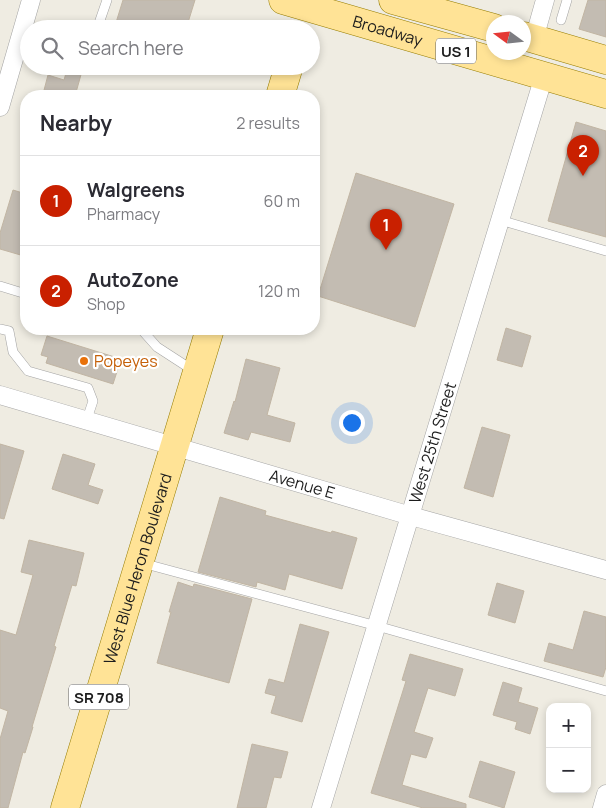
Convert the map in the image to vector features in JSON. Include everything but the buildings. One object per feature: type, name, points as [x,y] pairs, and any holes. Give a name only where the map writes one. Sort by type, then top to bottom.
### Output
[{"type":"main road","name":"Broadway","points":[[410,2],[486,26]]},
{"type":"main road","name":"Broadway","points":[[300,9],[606,94]]},
{"type":"main road","points":[[531,39],[606,60]]},
{"type":"main road","points":[[282,90],[286,75]]},
{"type":"main road","name":"West Blue Heron Boulevard","points":[[65,808],[208,335]]},
{"type":"street","points":[[27,20],[31,0]]},
{"type":"street","points":[[531,34],[546,0]]},
{"type":"street","points":[[0,107],[6,66],[20,39]]},
{"type":"street","name":"West 25th Street","points":[[322,808],[544,76]]},
{"type":"street","name":"Avenue E","points":[[0,395],[87,419],[411,516],[606,570]]},
{"type":"street","points":[[602,808],[606,794]]},
{"type":"lane","points":[[100,20],[106,0]]},
{"type":"lane","points":[[561,20],[568,0]]},
{"type":"lane","points":[[500,220],[606,251]]},
{"type":"lane","points":[[0,286],[20,292]]},
{"type":"lane","points":[[0,329],[9,331],[14,352],[28,372],[88,388],[93,401],[87,419]]},
{"type":"lane","points":[[146,335],[157,347],[197,373]]},
{"type":"lane","points":[[139,562],[377,626],[606,691]]},
{"type":"place","name":"AutoZone","points":[[583,176]]},
{"type":"place","name":"Walgreens","points":[[386,250]]},
{"type":"place","name":"Popeyes","points":[[84,361]]}]
